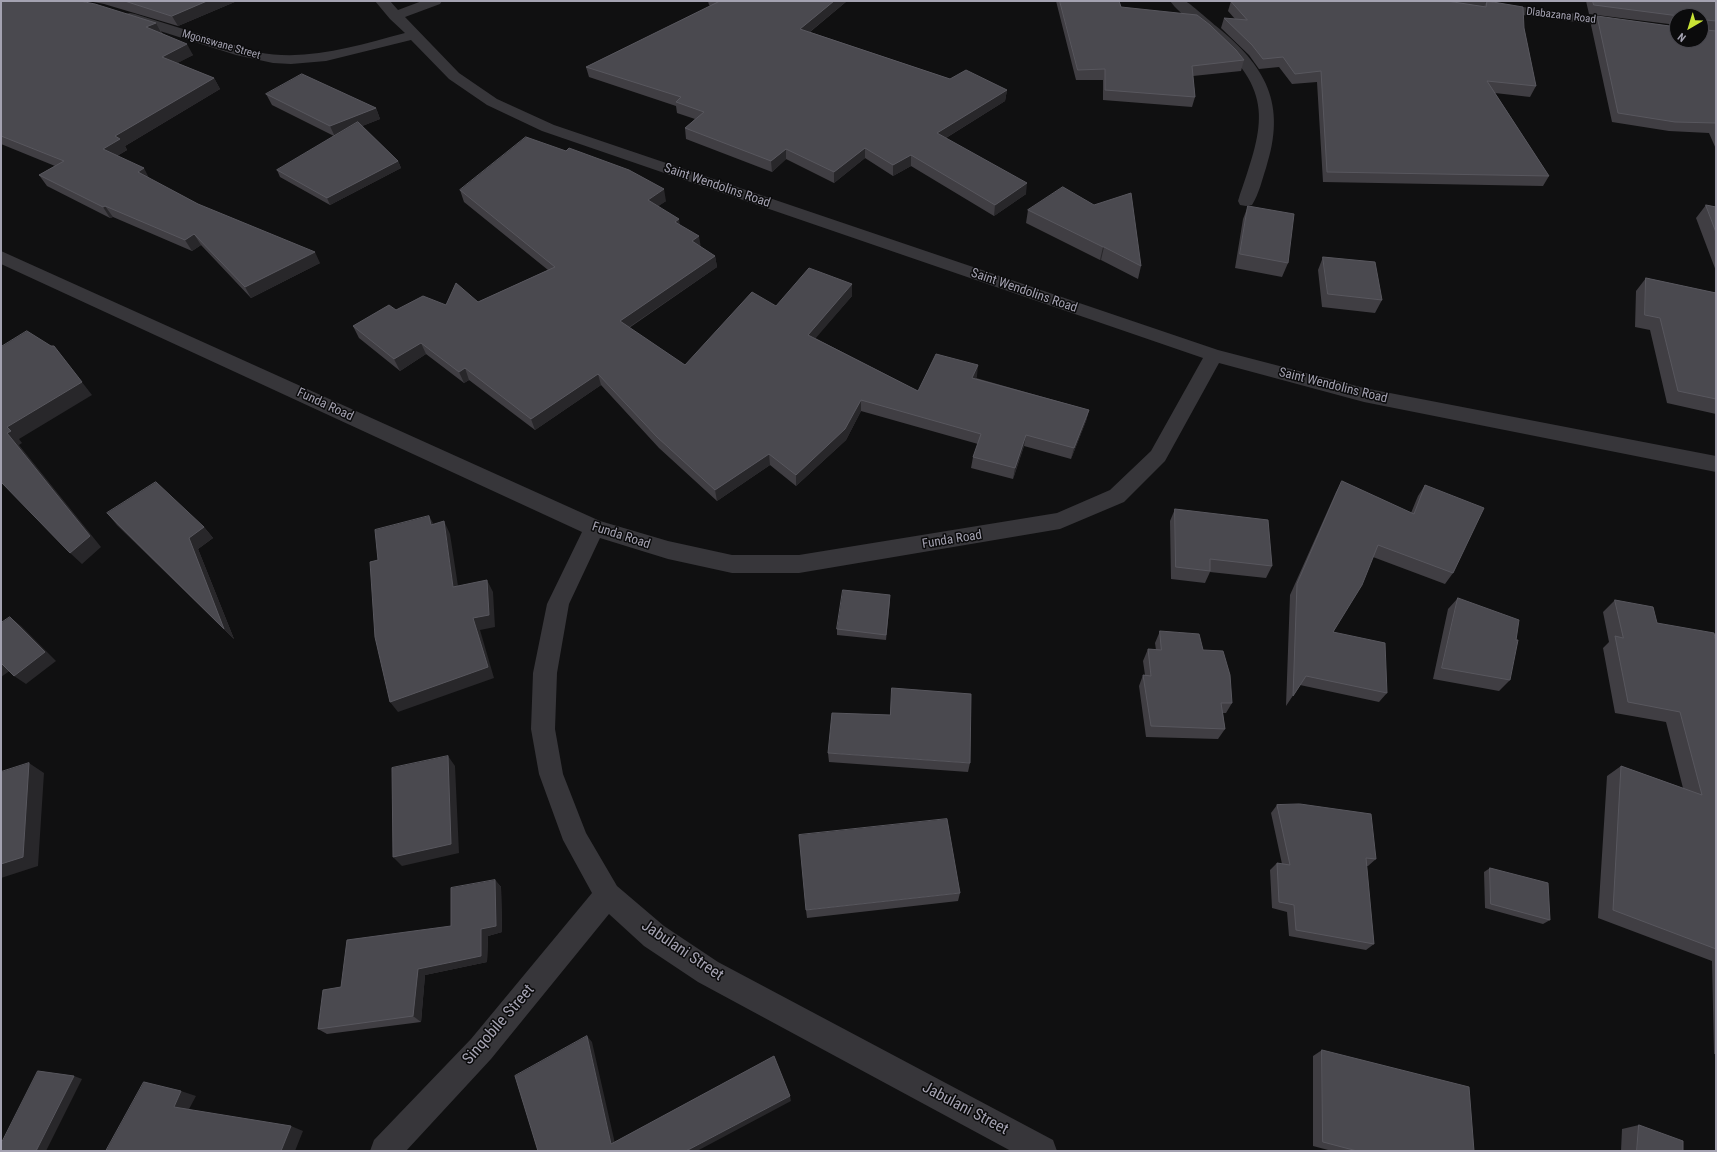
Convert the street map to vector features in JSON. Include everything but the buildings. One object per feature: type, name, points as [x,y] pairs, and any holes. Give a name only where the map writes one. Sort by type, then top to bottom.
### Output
[{"type":"street","name":"Saint Wendolins Road","points":[[382,1],[454,76],[492,102],[548,128],[1214,356],[1364,395],[1716,464]]},
{"type":"street","points":[[395,16],[435,1]]},
{"type":"street","points":[[1177,1],[1225,40],[1249,64],[1260,81],[1267,108],[1264,142],[1246,201]]},
{"type":"street","name":"Dlabazana Road","points":[[1445,1],[1669,30]]},
{"type":"street","name":"Mgonswane Street","points":[[119,13],[249,55],[274,59],[296,60],[321,57],[414,35]]},
{"type":"street","name":"Funda Road","points":[[1,257],[594,528],[668,550],[732,564],[799,564],[998,533],[1060,521],[1117,496],[1158,456],[1214,356]]},
{"type":"street","name":"Jabulani Street","points":[[594,528],[558,604],[545,673],[543,729],[551,774],[576,840],[608,895],[654,936],[708,972],[1042,1151]]},
{"type":"street","name":"Sinqobile Street","points":[[385,1151],[481,1048],[608,895]]}]
